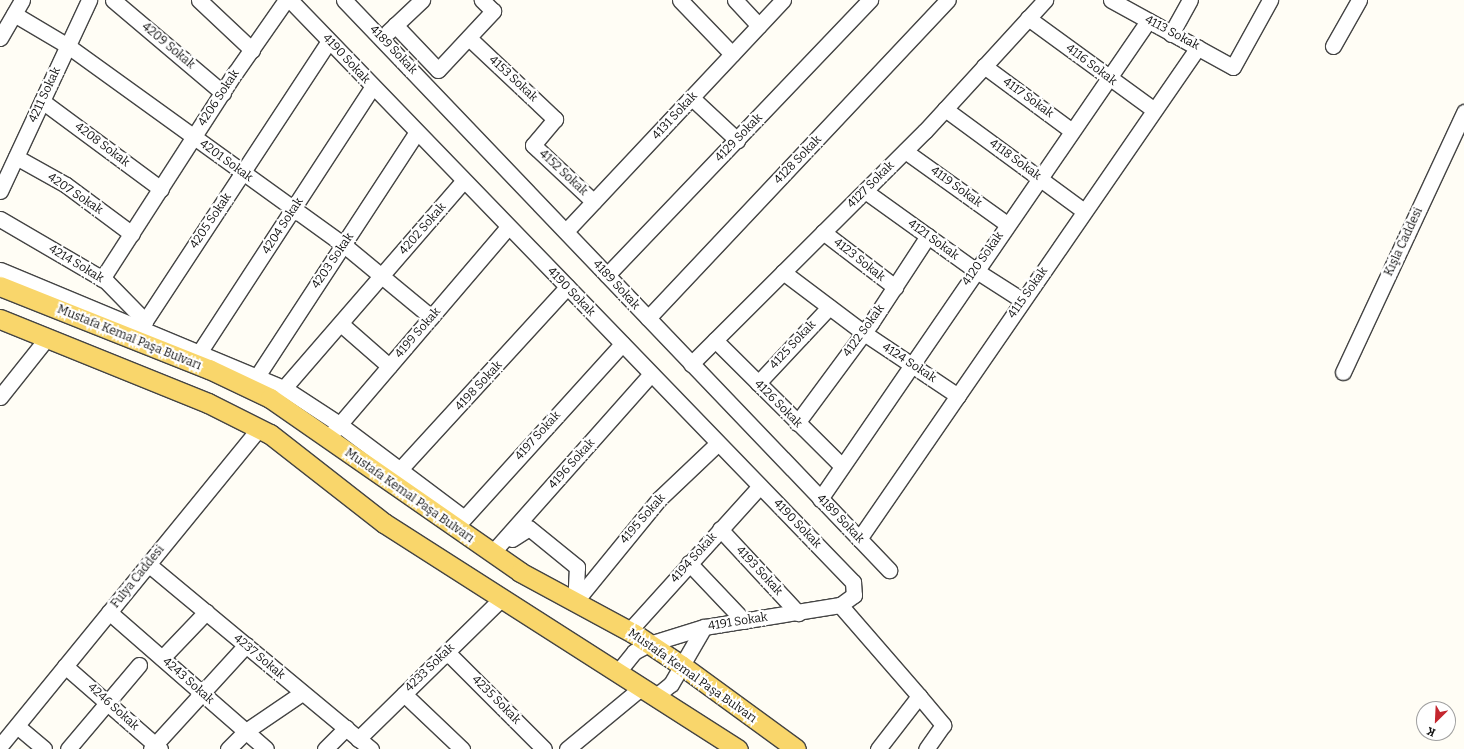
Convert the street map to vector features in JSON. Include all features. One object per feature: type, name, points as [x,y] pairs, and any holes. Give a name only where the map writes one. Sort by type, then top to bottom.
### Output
[{"type":"main road","name":"Mustafa Kemal Paşa Bulvarı","points":[[0,286],[142,330],[253,383],[270,398],[327,439],[394,476],[460,523],[492,553],[575,602],[629,631],[681,665],[796,749]]},
{"type":"main road","points":[[0,319],[208,402],[258,428],[384,523],[738,749]]},
{"type":"street","points":[[0,38],[22,0]]},
{"type":"street","name":"4211 Sokak","points":[[0,191],[89,0]]},
{"type":"street","name":"4209 Sokak","points":[[113,0],[223,93]]},
{"type":"street","points":[[199,0],[252,50]]},
{"type":"street","name":"4206 Sokak","points":[[102,279],[223,93],[286,0]]},
{"type":"street","name":"4190 Sokak","points":[[290,0],[416,133],[853,582],[854,595],[840,605]]},
{"type":"street","name":"4189 Sokak","points":[[344,0],[889,570]]},
{"type":"street","points":[[381,38],[422,0]]},
{"type":"street","points":[[395,25],[438,70],[470,39],[494,11],[482,0]]},
{"type":"street","points":[[680,0],[732,54]]},
{"type":"street","points":[[735,0],[759,26]]},
{"type":"street","name":"4129 Sokak","points":[[607,274],[870,0]]},
{"type":"street","name":"4128 Sokak","points":[[648,318],[948,0]]},
{"type":"street","name":"4127 Sokak","points":[[691,364],[905,151],[1045,0]]},
{"type":"street","name":"4113 Sokak","points":[[1111,0],[1135,6],[1148,21],[1233,67],[1270,0]]},
{"type":"street","points":[[1171,34],[1190,0]]},
{"type":"street","points":[[1333,46],[1360,0]]},
{"type":"street","name":"4131 Sokak","points":[[566,231],[692,98],[781,1]]},
{"type":"street","name":"4201 Sokak","points":[[14,14],[68,46],[293,211],[344,245],[431,318]]},
{"type":"street","name":"4116 Sokak","points":[[1028,18],[1108,78],[1154,110]]},
{"type":"street","name":"4120 Sokak","points":[[820,499],[975,270],[1148,21]]},
{"type":"street","name":"4153 Sokak","points":[[470,39],[555,119],[533,145]]},
{"type":"street","name":"4205 Sokak","points":[[142,330],[329,41]]},
{"type":"street","name":"4115 Sokak","points":[[859,539],[1084,210],[1198,47]]},
{"type":"street","name":"4117 Sokak","points":[[984,66],[1072,130]]},
{"type":"street","name":"4204 Sokak","points":[[196,357],[293,211],[372,87]]},
{"type":"street","points":[[692,98],[737,140]]},
{"type":"street","name":"4208 Sokak","points":[[42,101],[161,189]]},
{"type":"street","name":"4118 Sokak","points":[[945,109],[1084,210]]},
{"type":"street","name":"Kışla Caddesi","points":[[1343,372],[1460,134],[1464,112]]},
{"type":"street","name":"4203 Sokak","points":[[253,383],[416,133]]},
{"type":"street","name":"4152 Sokak","points":[[533,145],[594,202]]},
{"type":"street","name":"4119 Sokak","points":[[905,151],[1007,224]]},
{"type":"street","name":"4207 Sokak","points":[[16,157],[66,186],[132,234]]},
{"type":"street","name":"4202 Sokak","points":[[284,388],[464,181]]},
{"type":"street","name":"4121 Sokak","points":[[865,191],[975,270],[1022,300]]},
{"type":"street","name":"4214 Sokak","points":[[0,220],[102,279],[142,330]]},
{"type":"street","name":"4199 Sokak","points":[[327,439],[508,227]]},
{"type":"street","name":"4123 Sokak","points":[[823,232],[895,287]]},
{"type":"street","name":"4122 Sokak","points":[[797,423],[864,333],[928,236]]},
{"type":"street","points":[[0,270],[142,330]]},
{"type":"street","name":"4124 Sokak","points":[[783,272],[864,333],[958,396]]},
{"type":"street","name":"4198 Sokak","points":[[394,476],[567,288]]},
{"type":"street","name":"4125 Sokak","points":[[758,383],[829,307]]},
{"type":"street","points":[[340,324],[389,366]]},
{"type":"street","points":[[0,397],[47,338]]},
{"type":"street","name":"4126 Sokak","points":[[715,340],[842,466]]},
{"type":"street","name":"4197 Sokak","points":[[460,523],[622,344]]},
{"type":"street","name":"4196 Sokak","points":[[492,553],[651,374]]},
{"type":"street","points":[[253,383],[284,388],[340,424],[394,476]]},
{"type":"street","name":"Fulya Caddesi","points":[[0,746],[258,428]]},
{"type":"street","name":"4195 Sokak","points":[[575,602],[659,499],[718,443]]},
{"type":"street","name":"4194 Sokak","points":[[629,631],[760,486]]},
{"type":"street","points":[[492,553],[529,528],[577,567],[575,602]]},
{"type":"street","name":"4193 Sokak","points":[[720,529],[798,613]]},
{"type":"street","points":[[689,563],[744,621]]},
{"type":"street","name":"4237 Sokak","points":[[148,564],[371,749]]},
{"type":"street","name":"4233 Sokak","points":[[358,739],[502,598]]},
{"type":"street","points":[[840,605],[943,725],[926,749]]},
{"type":"street","name":"4191 Sokak","points":[[618,672],[634,652],[649,644],[704,627],[840,605]]},
{"type":"street","name":"4243 Sokak","points":[[109,612],[266,749]]},
{"type":"street","points":[[162,658],[206,612]]},
{"type":"street","points":[[579,746],[649,692],[671,684],[704,627]]},
{"type":"street","points":[[155,748],[246,645]]},
{"type":"street","name":"4235 Sokak","points":[[447,652],[544,749]]},
{"type":"street","points":[[68,749],[139,665]]},
{"type":"street","name":"4246 Sokak","points":[[65,666],[107,702],[155,748]]},
{"type":"street","points":[[228,749],[246,731],[302,693]]},
{"type":"street","points":[[404,694],[462,749]]},
{"type":"street","points":[[879,749],[919,696]]},
{"type":"street","points":[[17,726],[44,749]]},
{"type":"street","points":[[325,749],[346,728]]}]
